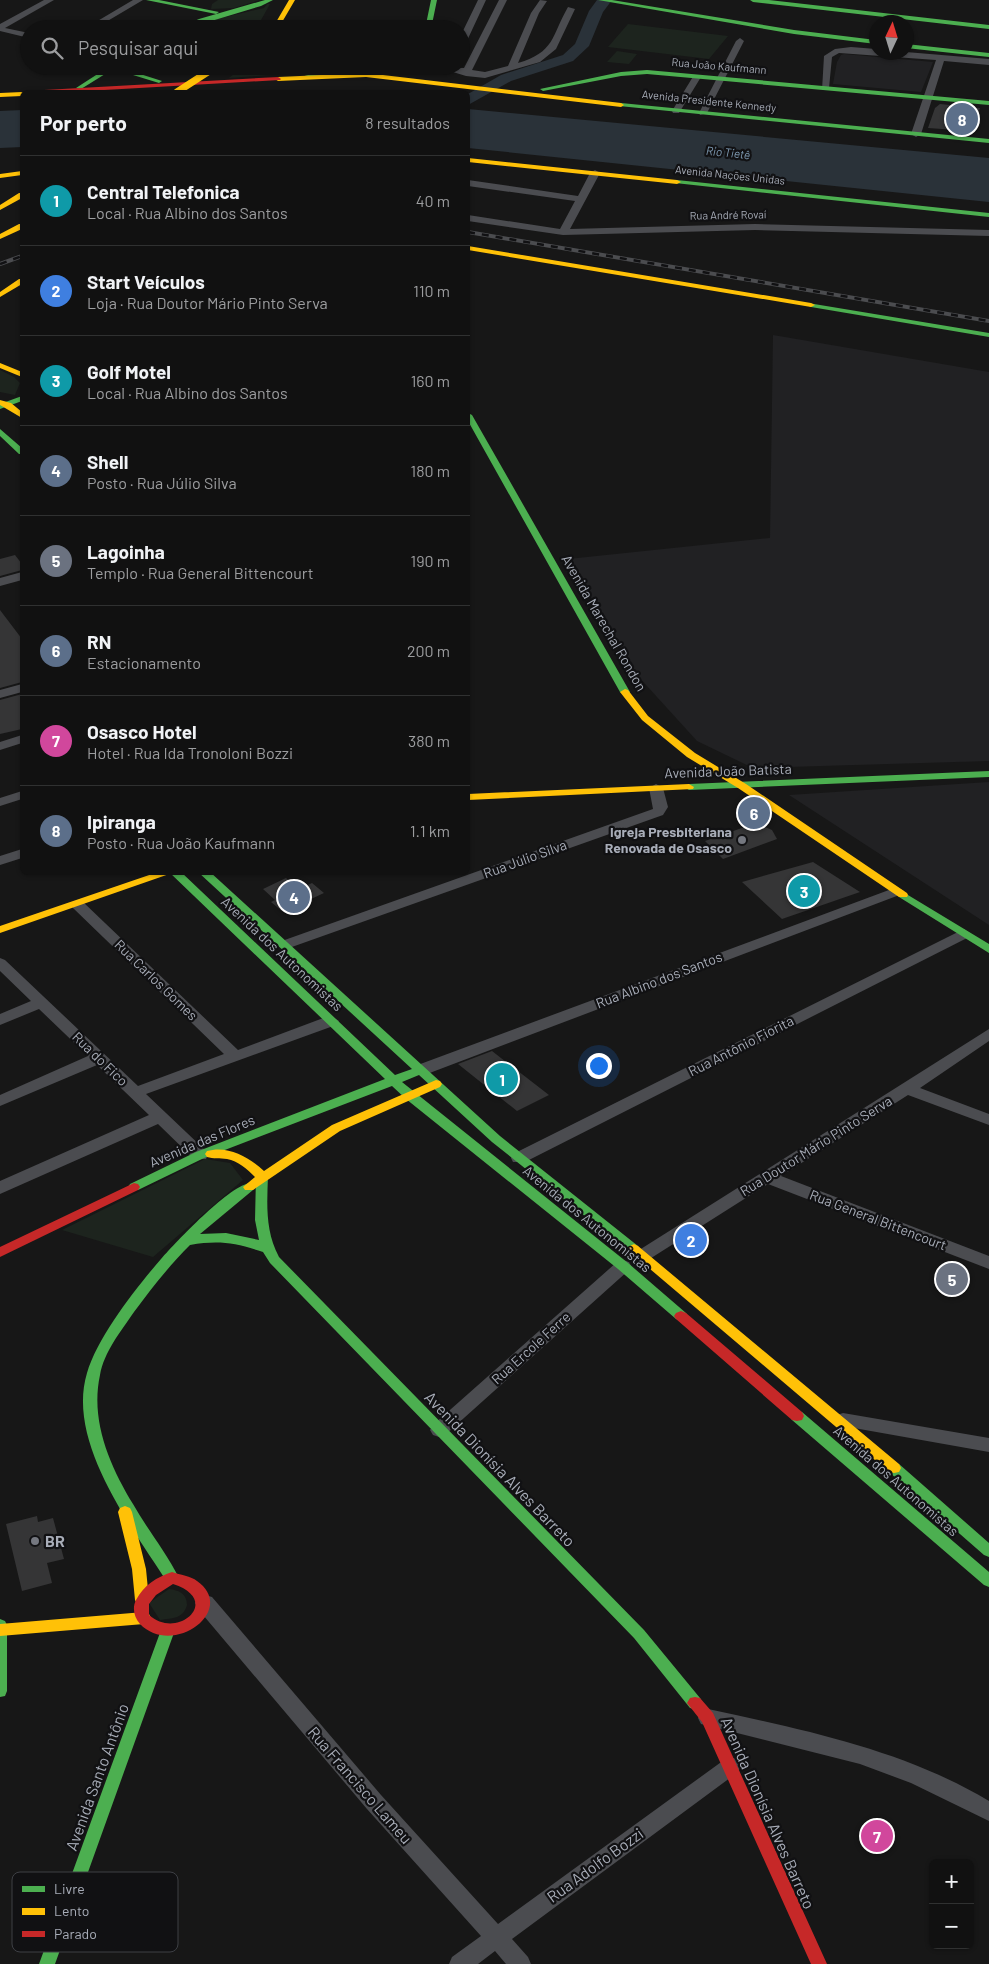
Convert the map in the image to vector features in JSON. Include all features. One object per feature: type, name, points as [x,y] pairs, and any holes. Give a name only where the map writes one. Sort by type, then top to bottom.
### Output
[{"type":"main road","points":[[150,0],[201,14],[229,13],[257,6],[270,0]]},
{"type":"main road","points":[[269,20],[279,0]]},
{"type":"main road","points":[[292,0],[294,10],[292,20]]},
{"type":"main road","points":[[280,20],[292,0]]},
{"type":"main road","points":[[430,20],[434,0]]},
{"type":"main road","points":[[601,0],[794,32],[869,41]]},
{"type":"main road","points":[[669,0],[774,16]]},
{"type":"main road","points":[[753,0],[989,27]]},
{"type":"main road","points":[[818,0],[989,19]]},
{"type":"main road","points":[[192,20],[201,14]]},
{"type":"main road","points":[[794,32],[869,37]]},
{"type":"main road","points":[[914,41],[989,48]]},
{"type":"main road","points":[[914,47],[989,55]]},
{"type":"main road","name":"Rua João Kaufmann","points":[[447,80],[485,80],[515,88],[557,87],[609,74],[632,71],[989,104]]},
{"type":"main road","points":[[80,90],[102,75]]},
{"type":"main road","points":[[81,90],[109,75]]},
{"type":"main road","points":[[137,75],[176,88],[207,75]]},
{"type":"main road","points":[[196,90],[214,75]]},
{"type":"main road","points":[[260,84],[272,78],[274,75]]},
{"type":"main road","name":"Avenida Presidente Kennedy","points":[[111,90],[176,88],[272,78],[326,75]]},
{"type":"main road","name":"Avenida Presidente Kennedy","points":[[357,75],[499,92],[989,141]]},
{"type":"main road","points":[[432,75],[447,80]]},
{"type":"main road","name":"Avenida Presidente Kennedy","points":[[105,90],[260,84],[393,88],[447,80]]},
{"type":"main road","points":[[0,95],[20,94]]},
{"type":"main road","name":"Avenida Nações Unidas","points":[[470,160],[989,215]]},
{"type":"main road","points":[[0,176],[20,173]]},
{"type":"main road","points":[[0,208],[20,196]]},
{"type":"main road","points":[[0,216],[20,205]]},
{"type":"main road","points":[[0,237],[20,227]]},
{"type":"main road","points":[[470,243],[989,329]]},
{"type":"main road","points":[[470,248],[989,335]]},
{"type":"main road","points":[[0,285],[20,273]]},
{"type":"main road","points":[[0,295],[20,282]]},
{"type":"main road","points":[[0,365],[20,374]]},
{"type":"main road","points":[[3,405],[20,399]]},
{"type":"main road","points":[[3,405],[20,415]]},
{"type":"main road","name":"Avenida Marechal Rondon","points":[[470,419],[630,701],[663,736],[742,786],[897,891],[989,949]]},
{"type":"main road","points":[[0,432],[20,450]]},
{"type":"main road","name":"Avenida João Batista","points":[[470,797],[989,774]]},
{"type":"main road","points":[[0,930],[163,875]]},
{"type":"main road","name":"Avenida dos Autonomistas","points":[[175,875],[410,1096],[623,1266],[989,1581]]},
{"type":"main road","name":"Avenida dos Autonomistas","points":[[206,875],[519,1158],[642,1256],[837,1419],[989,1551]]},
{"type":"main road","name":"Avenida das Flores","points":[[0,1252],[200,1155],[421,1070]]},
{"type":"main road","points":[[172,1578],[121,1492],[100,1451],[92,1422],[90,1395],[96,1370],[106,1345],[129,1310],[186,1241],[216,1212],[262,1176],[337,1127],[436,1084]]},
{"type":"main road","points":[[326,1119],[359,1093]]},
{"type":"main road","points":[[262,1176],[308,1132]]},
{"type":"main road","points":[[200,1155],[225,1153],[240,1156],[262,1176]]},
{"type":"main road","name":"Avenida Dionísia Alves Barreto","points":[[262,1176],[259,1217],[265,1248],[274,1260],[638,1634],[708,1718],[819,1964]]},
{"type":"main road","points":[[186,1241],[223,1235],[240,1237],[265,1248]]},
{"type":"main road","points":[[121,1492],[139,1569],[141,1607],[144,1618],[153,1626],[168,1630],[183,1628],[193,1623],[200,1615],[205,1603],[204,1596],[196,1584],[181,1578],[172,1578],[153,1585],[142,1600]]},
{"type":"main road","points":[[0,1690],[0,1629],[144,1618]]},
{"type":"main road","name":"Avenida Santo Antônio","points":[[80,1872],[168,1630]]},
{"type":"main road","name":"Avenida Santo Antônio","points":[[47,1964],[51,1952]]},
{"type":"street","points":[[0,28],[50,0]]},
{"type":"street","points":[[104,20],[139,0]]},
{"type":"street","points":[[470,26],[482,0]]},
{"type":"street","points":[[470,65],[503,0]]},
{"type":"street","points":[[512,67],[536,13],[544,1]]},
{"type":"street","points":[[470,74],[485,80],[512,67],[537,60],[552,49],[571,9]]},
{"type":"street","points":[[0,28],[20,34]]},
{"type":"street","points":[[703,113],[740,41]]},
{"type":"street","points":[[825,88],[828,56],[831,53],[845,50],[869,51]]},
{"type":"street","points":[[914,55],[989,62]]},
{"type":"street","points":[[916,134],[941,58]]},
{"type":"street","points":[[676,110],[697,77]]},
{"type":"street","points":[[563,232],[595,173]]},
{"type":"street","points":[[470,183],[581,199]]},
{"type":"street","name":"Rua André Rovaí","points":[[470,218],[563,232],[764,227],[989,233]]},
{"type":"street","points":[[0,582],[20,577]]},
{"type":"street","points":[[0,694],[20,689]]},
{"type":"street","points":[[0,746],[20,740]]},
{"type":"street","name":"Rua Júlio Silva","points":[[284,945],[658,812],[661,808],[656,788]]},
{"type":"street","points":[[0,802],[20,796]]},
{"type":"street","points":[[0,861],[20,854]]},
{"type":"street","name":"Rua Albino dos Santos","points":[[421,1070],[897,891]]},
{"type":"street","name":"Rua Carlos Gomes","points":[[78,904],[234,1055]]},
{"type":"street","name":"Rua Antônio Fiorita","points":[[519,1158],[964,934]]},
{"type":"street","name":"Rua do Fico","points":[[0,963],[43,1002],[98,1058],[200,1155]]},
{"type":"street","points":[[0,1020],[43,1002]]},
{"type":"street","points":[[134,1092],[331,1021]]},
{"type":"street","name":"Rua Doutor Mário Pinto Serva","points":[[642,1256],[986,1039]]},
{"type":"street","points":[[0,1101],[98,1058]]},
{"type":"street","points":[[907,1089],[989,1120]]},
{"type":"street","points":[[0,1188],[161,1116]]},
{"type":"street","name":"Rua General Bittencourt","points":[[766,1177],[989,1264]]},
{"type":"street","name":"Rua Ercole Ferre","points":[[439,1430],[623,1266]]},
{"type":"street","points":[[837,1419],[989,1446]]},
{"type":"street","name":"Rua Francisco Lameu","points":[[205,1603],[374,1802],[520,1964]]},
{"type":"street","points":[[708,1718],[808,1740],[867,1756],[924,1778],[989,1812]]},
{"type":"street","name":"Rua Adolfo Bozzi","points":[[460,1964],[731,1766]]},
{"type":"shaded area","points":[[218,0],[260,0],[234,8],[211,9],[212,4]]},
{"type":"shaded area","points":[[267,4],[270,4],[261,20],[212,20],[264,8]]},
{"type":"shaded area","points":[[628,24],[728,36],[709,59],[608,47]]},
{"type":"shaded area","points":[[617,51],[637,54],[629,64],[607,62]]},
{"type":"shaded area","points":[[841,55],[869,56],[869,60],[933,62],[921,92],[833,84],[837,62]]},
{"type":"shaded area","points":[[233,75],[270,75],[229,78]]},
{"type":"shaded area","points":[[773,335],[989,372],[989,761],[753,768],[697,741],[637,675],[568,559],[770,538]]},
{"type":"shaded area","points":[[0,370],[14,377],[20,383],[15,395],[0,392]]},
{"type":"shaded area","points":[[989,782],[989,925],[789,795]]},
{"type":"shaded area","points":[[205,1159],[230,1163],[243,1180],[153,1257],[62,1230]]},
{"type":"shaded area","points":[[169,1589],[182,1593],[186,1598],[187,1605],[180,1615],[160,1620],[149,1603]]},
{"type":"water","name":"Rio Tietê","points":[[470,109],[989,158],[989,202],[470,148]]},
{"type":"water","points":[[20,110],[20,147],[0,148],[0,111]]},
{"type":"building","points":[[940,104],[980,108],[971,131],[928,128],[935,108]]},
{"type":"building","points":[[15,555],[20,561],[20,571],[0,576],[0,559]]},
{"type":"building","points":[[0,610],[20,636],[20,683],[0,688]]},
{"type":"building","points":[[20,695],[20,729],[0,734],[0,700]]},
{"type":"building","name":"Igreja Presbiteriana Renovada de Osasco","points":[[756,823],[772,830],[777,839],[723,859],[705,841]]},
{"type":"building","points":[[813,862],[860,892],[782,919],[742,882]]},
{"type":"building","points":[[286,878],[299,889],[312,883],[324,893],[283,912],[271,902],[275,900],[263,889]]},
{"type":"building","points":[[492,1051],[549,1095],[517,1111],[458,1064]]},
{"type":"building","name":"BR","points":[[37,1516],[38,1522],[53,1518],[64,1559],[47,1563],[52,1583],[22,1591],[6,1524]]},
{"type":"waterway","points":[[470,99],[506,78],[568,58],[582,46],[596,11],[605,0]]},
{"type":"railway","points":[[470,232],[989,321]]},
{"type":"railway","points":[[0,264],[20,257]]},
{"type":"traffic: fast","points":[[149,0],[216,12]]},
{"type":"traffic: fast","points":[[201,20],[270,0]]},
{"type":"traffic: fast","points":[[430,20],[434,0]]},
{"type":"traffic: fast","points":[[601,0],[794,32],[869,41]]},
{"type":"traffic: fast","points":[[753,0],[989,27]]},
{"type":"traffic: fast","points":[[914,47],[989,55]]},
{"type":"traffic: fast","points":[[543,89],[621,74],[647,72],[989,103]]},
{"type":"traffic: fast","points":[[79,88],[100,75]]},
{"type":"traffic: fast","points":[[138,75],[159,81]]},
{"type":"traffic: fast","points":[[621,105],[989,141]]},
{"type":"traffic: fast","points":[[677,182],[989,215]]},
{"type":"traffic: fast","points":[[811,305],[989,335]]},
{"type":"traffic: fast","points":[[0,407],[20,399]]},
{"type":"traffic: fast","points":[[470,419],[625,692]]},
{"type":"traffic: fast","points":[[0,432],[20,450]]},
{"type":"traffic: fast","points":[[689,787],[989,774]]},
{"type":"traffic: fast","points":[[177,875],[410,1096],[623,1266],[681,1316]]},
{"type":"traffic: fast","points":[[206,875],[496,1139],[634,1249]]},
{"type":"traffic: fast","points":[[903,895],[989,949]]},
{"type":"traffic: fast","points":[[134,1187],[200,1155],[421,1070]]},
{"type":"traffic: fast","points":[[262,1176],[262,1230],[274,1260],[639,1634],[695,1703]]},
{"type":"traffic: fast","points":[[172,1578],[127,1508],[101,1454],[93,1427],[90,1400],[93,1374],[113,1334],[163,1265],[203,1224],[249,1187]]},
{"type":"traffic: fast","points":[[185,1241],[226,1238],[245,1241],[265,1248]]},
{"type":"traffic: fast","points":[[797,1416],[989,1581]]},
{"type":"traffic: fast","points":[[894,1468],[989,1551]]},
{"type":"traffic: fast","points":[[0,1625],[0,1691]]},
{"type":"traffic: fast","points":[[80,1872],[168,1630]]},
{"type":"traffic: fast","points":[[47,1964],[51,1952]]},
{"type":"traffic: slow","points":[[280,20],[292,0]]},
{"type":"traffic: slow","points":[[180,90],[203,75]]},
{"type":"traffic: slow","points":[[278,79],[366,75],[621,105]]},
{"type":"traffic: slow","points":[[0,95],[20,94]]},
{"type":"traffic: slow","points":[[470,160],[677,182]]},
{"type":"traffic: slow","points":[[0,176],[20,173]]},
{"type":"traffic: slow","points":[[0,208],[20,196]]},
{"type":"traffic: slow","points":[[0,237],[20,227]]},
{"type":"traffic: slow","points":[[470,248],[811,305]]},
{"type":"traffic: slow","points":[[0,295],[20,282]]},
{"type":"traffic: slow","points":[[0,365],[20,374]]},
{"type":"traffic: slow","points":[[0,402],[8,405],[20,414]]},
{"type":"traffic: slow","points":[[625,692],[645,718],[691,755],[742,786],[903,895]]},
{"type":"traffic: slow","points":[[470,797],[689,787]]},
{"type":"traffic: slow","points":[[0,930],[161,875]]},
{"type":"traffic: slow","points":[[249,1187],[336,1128],[436,1084]]},
{"type":"traffic: slow","points":[[211,1154],[233,1156],[262,1176]]},
{"type":"traffic: slow","points":[[634,1249],[894,1468]]},
{"type":"traffic: slow","points":[[125,1512],[139,1569],[142,1600]]},
{"type":"traffic: slow","points":[[0,1630],[144,1618]]},
{"type":"traffic: jam","points":[[80,90],[278,79]]},
{"type":"traffic: jam","points":[[0,1252],[134,1187]]},
{"type":"traffic: jam","points":[[681,1316],[797,1416]]},
{"type":"traffic: jam","points":[[172,1578],[191,1584],[201,1593],[203,1604],[199,1614],[191,1623],[179,1629],[165,1630],[151,1625],[144,1618],[141,1604],[157,1585],[172,1578]]},
{"type":"traffic: jam","points":[[695,1703],[708,1718],[819,1964]]},
{"type":"place","name":"Ipiranga","points":[[962,119]]},
{"type":"place","name":"RN","points":[[754,813]]},
{"type":"place","name":"Igreja Presbiteriana Renovada de Osasco","points":[[742,840]]},
{"type":"place","name":"Golf Motel","points":[[804,891]]},
{"type":"place","name":"Shell","points":[[294,897]]},
{"type":"place","name":"Central Telefonica","points":[[502,1079]]},
{"type":"place","name":"Start Veículos","points":[[691,1240]]},
{"type":"place","name":"Lagoinha","points":[[952,1279]]},
{"type":"place","name":"BR","points":[[35,1541]]},
{"type":"place","name":"Osasco Hotel","points":[[877,1836]]}]
